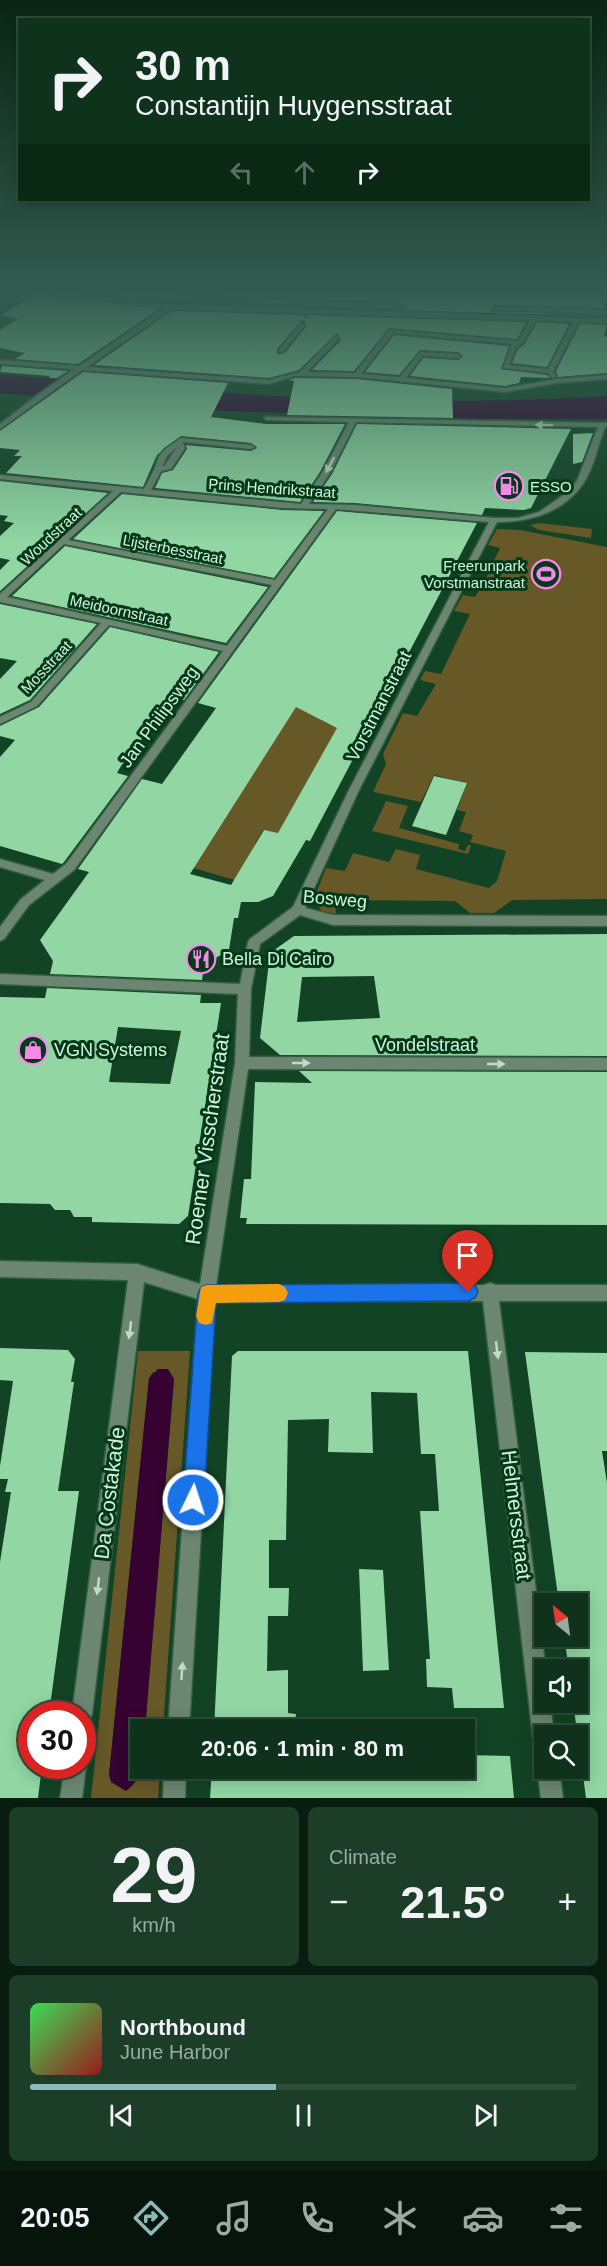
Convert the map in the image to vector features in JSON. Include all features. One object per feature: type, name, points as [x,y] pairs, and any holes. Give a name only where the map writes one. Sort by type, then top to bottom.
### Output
[{"type":"street","points":[[0,427],[71,375]]},
{"type":"street","points":[[174,375],[269,382],[298,375]]},
{"type":"street","points":[[352,375],[505,390],[557,381],[607,377]]},
{"type":"street","points":[[401,380],[405,375]]},
{"type":"street","points":[[553,375],[557,381]]},
{"type":"street","points":[[267,418],[605,426]]},
{"type":"street","points":[[303,507],[326,473],[353,421]]},
{"type":"street","name":"Prins Hendrikstraat","points":[[0,477],[303,507],[334,506],[494,520],[518,520],[542,514],[568,496],[580,482],[605,426]]},
{"type":"street","points":[[146,492],[158,470],[168,467],[181,448],[180,442],[251,447]]},
{"type":"street","name":"Woudstraat","points":[[1,599],[119,489]]},
{"type":"street","name":"Jan Philipsweg","points":[[0,936],[25,902],[70,867],[334,506]]},
{"type":"street","name":"Vorstmanstraat","points":[[298,910],[354,790],[494,520]]},
{"type":"street","name":"Lijsterbesstraat","points":[[64,542],[277,583]]},
{"type":"street","name":"Meidoornstraat","points":[[1,599],[229,649]]},
{"type":"street","name":"Mosstraat","points":[[0,721],[34,704],[106,623]]},
{"type":"street","points":[[0,863],[56,879]]},
{"type":"street","name":"Bosweg","points":[[245,989],[254,942],[298,910],[333,921],[607,921]]},
{"type":"street","points":[[0,980],[245,989]]},
{"type":"street","name":"Roemer Visscherstraat","points":[[207,1294],[242,1063],[245,989]]},
{"type":"street","name":"Vondelstraat","points":[[242,1063],[607,1064]]},
{"type":"street","points":[[0,1269],[137,1272],[207,1294],[607,1293]]},
{"type":"street","name":"Da Costakade","points":[[84,1701],[137,1272]]},
{"type":"street","name":"Helmersstraat","points":[[490,1292],[542,1725]]},
{"type":"street","points":[[179,1719],[207,1294]]},
{"type":"street","points":[[71,1798],[73,1779]]},
{"type":"street","points":[[174,1798],[175,1779]]},
{"type":"street","points":[[549,1779],[552,1798]]},
{"type":"shaded area","points":[[0,375],[11,375],[59,379],[54,383],[62,385],[73,378],[206,391],[340,399],[474,401],[607,396],[607,419],[482,419],[220,411],[43,398],[50,392],[43,391],[34,396],[0,393]]},
{"type":"shaded area","points":[[540,523],[592,529],[591,538],[539,530],[530,525]]},
{"type":"shaded area","points":[[451,524],[279,834],[263,830],[235,880],[193,868],[306,687]]},
{"type":"shaded area","points":[[497,529],[520,530],[607,547],[607,899],[512,900],[494,913],[470,913],[455,901],[335,900],[336,914],[322,911],[313,901],[326,868],[345,871],[353,853],[389,862],[396,849],[420,855],[416,869],[489,888],[497,881],[506,851],[470,842],[473,835],[459,831],[466,812],[457,810],[467,783],[434,775],[421,802],[373,792],[386,764],[383,754],[403,713],[417,716],[436,684],[420,680],[425,671],[441,674],[470,614],[454,611],[463,595],[475,597],[489,573],[475,569],[479,565],[491,567],[500,548],[488,545]]},
{"type":"shaded area","points":[[386,801],[408,806],[399,828],[459,844],[458,849],[465,851],[468,845],[471,845],[468,854],[372,831]]},
{"type":"shaded area","points":[[138,1351],[190,1351],[164,1719],[146,1719],[174,1379],[153,1372],[149,1378],[109,1775],[130,1776],[130,1779],[159,1779],[158,1798],[91,1798],[93,1779],[96,1779],[96,1750]]},
{"type":"shaded area","points":[[158,1369],[168,1369],[174,1379],[146,1719],[130,1719],[130,1779],[137,1779],[126,1791],[111,1782],[109,1775],[149,1378]]},
{"type":"building","points":[[36,375],[62,375],[57,378],[49,378],[50,376]]},
{"type":"building","points":[[79,375],[121,375],[228,383],[211,417],[266,424],[345,424],[320,472],[300,502],[155,488],[162,473],[173,470],[187,449],[186,445],[251,451],[257,448],[251,443],[181,436],[157,455],[143,487],[6,473],[22,456],[14,456],[20,450],[0,448],[0,431]]},
{"type":"building","points":[[227,375],[281,375],[269,378]]},
{"type":"building","points":[[546,375],[550,378],[521,377],[519,383],[505,386],[410,376]]},
{"type":"building","points":[[557,375],[584,375],[558,377]]},
{"type":"building","points":[[295,378],[357,379],[452,389],[453,418],[287,415],[294,381],[288,380]]},
{"type":"building","points":[[357,424],[571,429],[531,508],[524,510],[485,508],[482,515],[355,503],[313,502],[332,474]]},
{"type":"building","points":[[593,433],[582,462],[573,464],[573,434]]},
{"type":"building","points":[[0,481],[108,493],[0,591],[0,570],[10,560],[0,558],[0,536],[14,523],[4,521],[8,516],[0,515]]},
{"type":"building","points":[[122,494],[283,510],[324,511],[274,578],[73,539]]},
{"type":"building","points":[[337,511],[477,523],[310,841],[306,840],[273,896],[258,902],[241,902],[238,918],[234,918],[229,950],[204,965],[202,980],[50,974],[53,961],[40,940],[89,872],[78,869],[142,779],[162,784],[216,708],[198,703]],"holes":[[[296,707],[337,728],[278,833],[264,830],[231,885],[190,874]]]},
{"type":"building","points":[[65,546],[268,587],[226,643],[12,596]]},
{"type":"building","points":[[0,604],[97,624],[30,700],[0,714],[0,679],[17,661],[0,658]]},
{"type":"building","points":[[110,627],[219,652],[184,700],[174,697],[121,766],[117,773],[128,776],[62,864],[0,846],[0,757],[15,740],[0,736],[0,726],[39,707]]},
{"type":"building","points":[[434,776],[467,783],[446,835],[412,826]]},
{"type":"building","points":[[607,934],[607,1056],[280,1055],[260,1038],[270,953],[294,936]],"holes":[[[374,976],[380,1018],[297,1022],[302,977]]]},
{"type":"building","points":[[47,988],[201,995],[200,1003],[221,1003],[188,1216],[179,1224],[92,1222],[92,1217],[74,1217],[70,1210],[55,1210],[50,1204],[0,1203],[0,997],[45,998]],"holes":[[[118,1027],[181,1031],[170,1084],[109,1082]]]},
{"type":"building","points":[[299,1071],[607,1072],[607,1225],[246,1224],[247,1218],[240,1218],[244,1179],[251,1179],[255,1082],[312,1083]]},
{"type":"building","points":[[0,1348],[68,1350],[75,1359],[71,1382],[74,1382],[58,1491],[79,1491],[51,1701],[18,1701],[18,1779],[40,1779],[38,1798],[0,1798],[0,1562],[11,1492],[5,1492],[8,1479],[0,1479],[0,1466],[13,1381],[0,1380]]},
{"type":"building","points":[[238,1351],[468,1351],[504,1708],[454,1708],[452,1688],[427,1687],[426,1659],[430,1659],[420,1511],[439,1511],[435,1454],[421,1454],[417,1393],[371,1392],[373,1453],[328,1452],[329,1419],[288,1420],[286,1540],[269,1540],[269,1588],[289,1588],[288,1616],[268,1616],[267,1671],[288,1670],[288,1713],[296,1714],[296,1719],[215,1719],[232,1356]]},
{"type":"building","points":[[525,1352],[607,1353],[607,1451],[602,1451],[607,1483],[607,1798],[586,1798],[583,1779],[588,1779],[588,1725],[576,1725],[574,1713],[588,1713],[588,1659],[567,1659],[566,1647],[588,1647],[588,1593],[558,1593]]},
{"type":"building","points":[[359,1569],[383,1570],[389,1670],[363,1671]]},
{"type":"building","points":[[475,1755],[510,1756],[514,1798],[210,1798],[211,1779],[475,1779]]},
{"type":"slow traffic","points":[[206,1316],[207,1294],[279,1293]]},
{"type":"place","name":"ESSO","points":[[509,486]]},
{"type":"place","name":"Freerunpark Vorstmanstraat","points":[[546,574]]},
{"type":"place","name":"Bella Di Cairo","points":[[201,959]]},
{"type":"place","name":"VGN Systems","points":[[33,1050]]},
{"type":"route","points":[[193,1500],[207,1294],[468,1292]]}]
